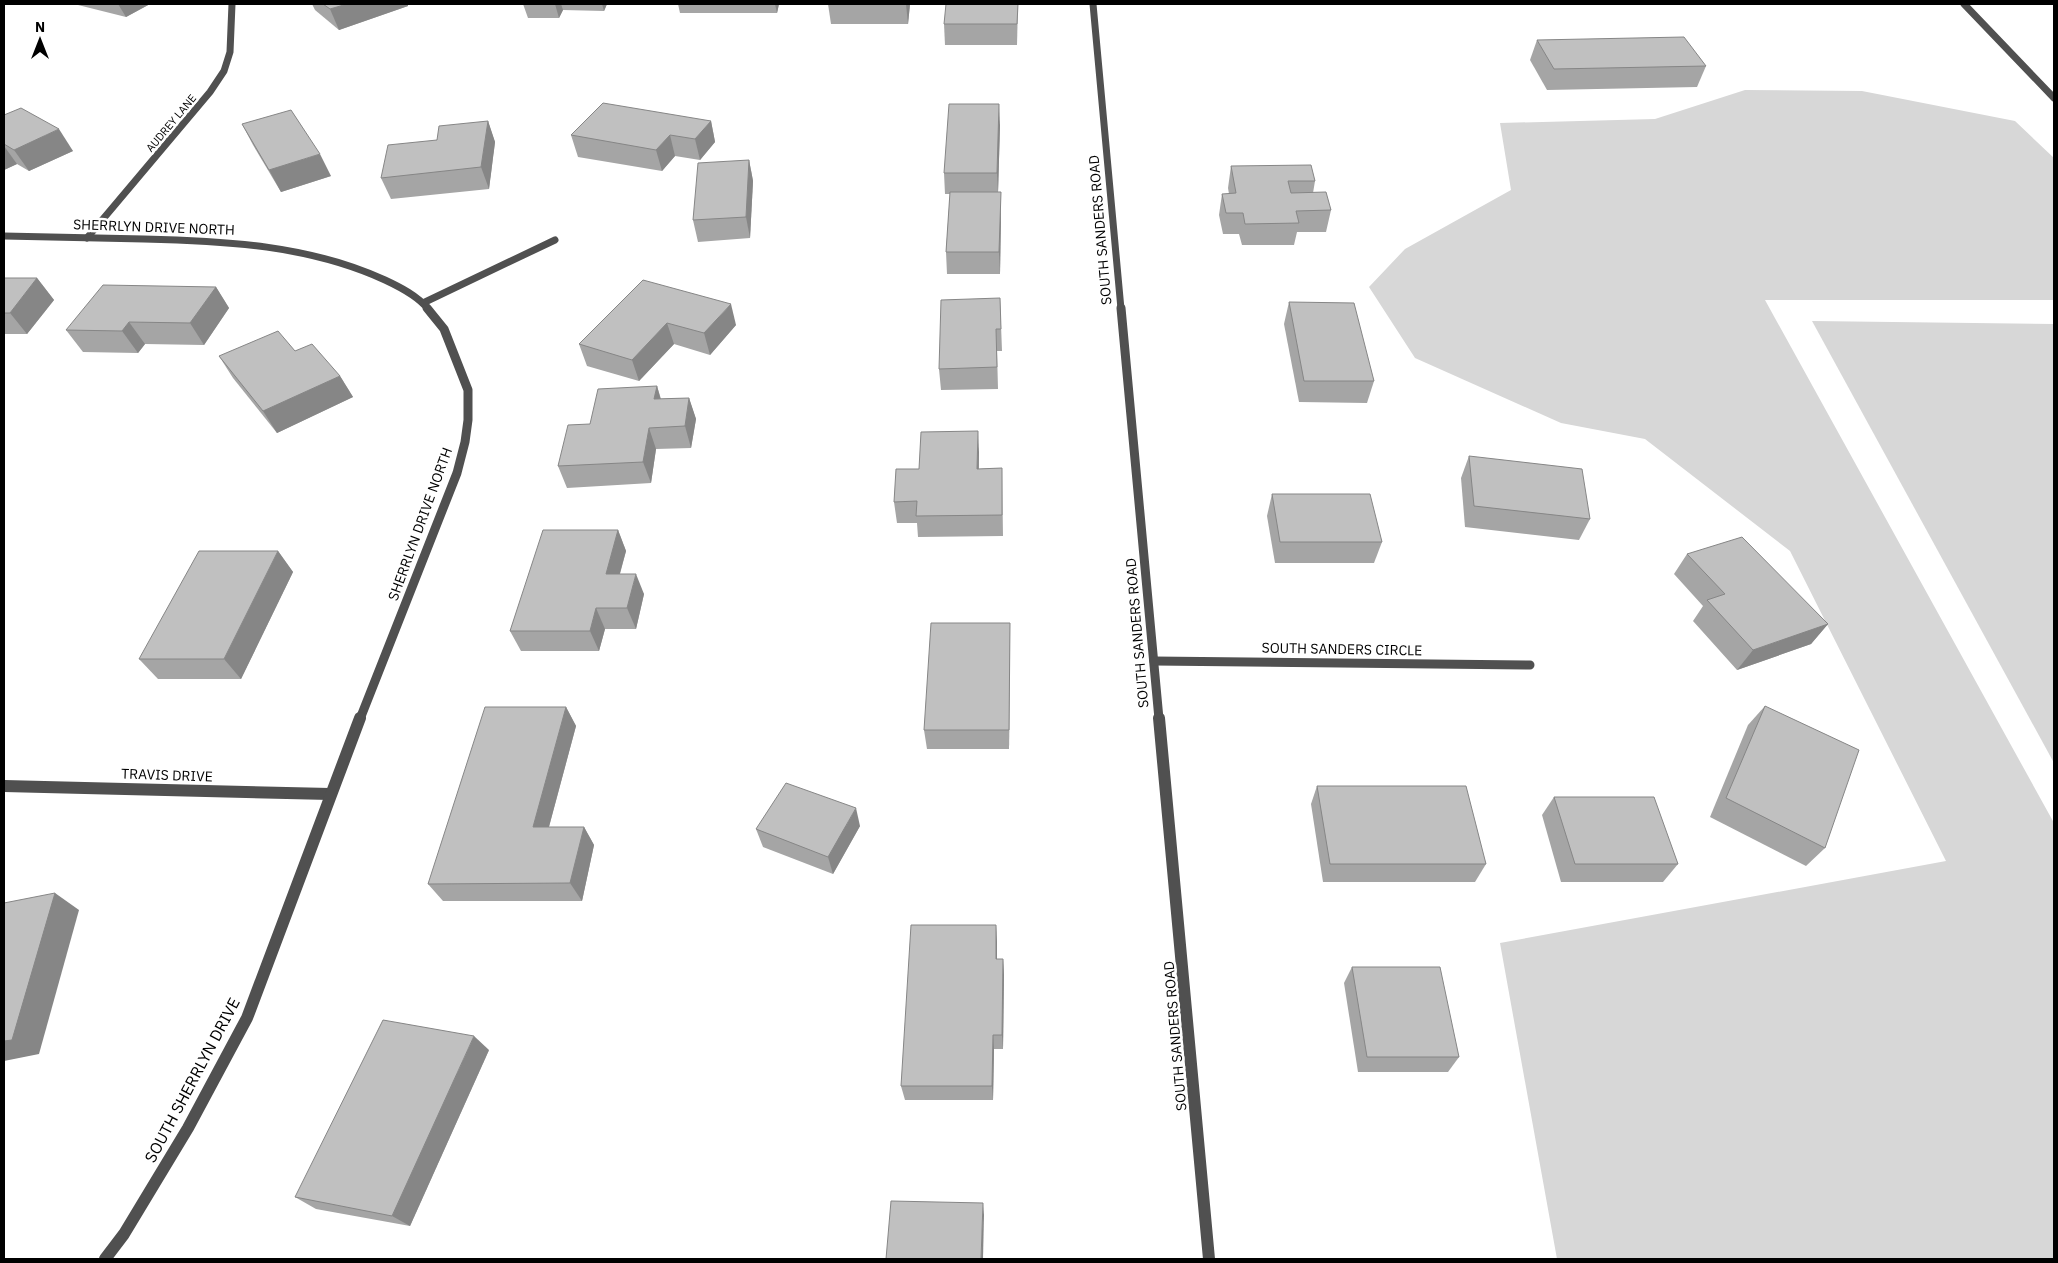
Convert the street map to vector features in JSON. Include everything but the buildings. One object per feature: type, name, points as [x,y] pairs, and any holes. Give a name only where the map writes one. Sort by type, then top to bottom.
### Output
[{"type":"street","name":"AUDREY LANE","points":[[88,238],[210,92],[224,71],[230,52],[232,4]]},
{"type":"street","name":"SOUTH SANDERS ROAD","points":[[1093,4],[1209,1259]]},
{"type":"street","points":[[1964,4],[2054,98]]},
{"type":"street","name":"SHERRLYN DRIVE NORTH","points":[[4,236],[220,241],[274,247],[360,269],[395,285],[423,303],[444,329],[468,390],[468,420],[465,442],[457,473],[330,794]]},
{"type":"street","points":[[423,303],[556,240]]},
{"type":"street","name":"SOUTH SANDERS CIRCLE","points":[[1154,661],[1530,665]]},
{"type":"street","name":"TRAVIS DRIVE","points":[[4,786],[330,794]]},
{"type":"street","name":"SOUTH SHERRLYN DRIVE","points":[[105,1259],[124,1234],[188,1128],[247,1018],[330,794]]},
{"type":"shaded area","points":[[1745,90],[1862,91],[2015,121],[2054,158],[2054,300],[1765,300],[2054,823],[2054,1259],[1557,1259],[1500,943],[1946,861],[1790,551],[1645,439],[1561,423],[1415,358],[1369,287],[1405,249],[1511,190],[1500,123],[1655,119]]},
{"type":"shaded area","points":[[1812,321],[2054,324],[2054,763]]}]
